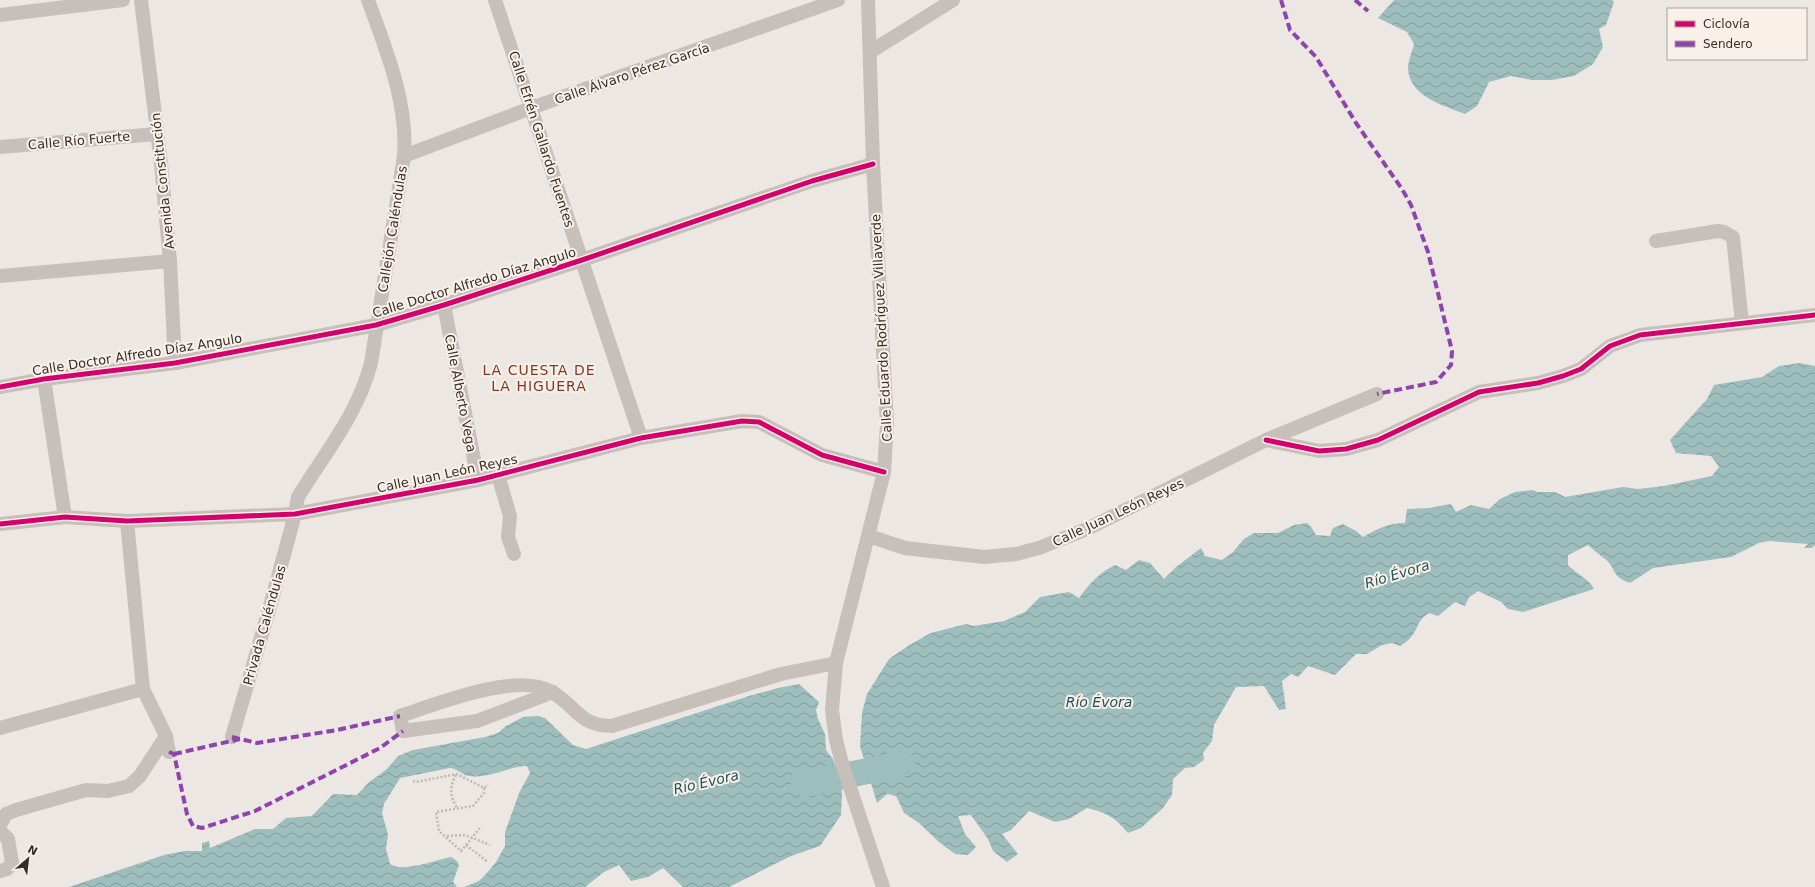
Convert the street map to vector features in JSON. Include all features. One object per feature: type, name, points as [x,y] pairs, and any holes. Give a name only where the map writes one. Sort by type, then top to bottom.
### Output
[{"type":"street","points":[[0,15],[123,0]]},
{"type":"street","name":"Avenida Constitución","points":[[140,0],[157,134],[170,261],[174,363]]},
{"type":"street","name":"Callejón Caléndulas","points":[[295,514],[298,497],[358,403],[366,381],[404,156],[404,125],[395,78],[368,0]]},
{"type":"street","name":"Calle Efrén Gallardo Fuentes","points":[[495,0],[641,438]]},
{"type":"street","name":"Calle Álvaro Pérez García","points":[[404,156],[531,108],[838,0]]},
{"type":"street","name":"Calle Eduardo Rodríguez Villaverde","points":[[868,0],[873,164],[887,424],[884,472],[836,663],[832,710],[836,740],[882,887]]},
{"type":"street","points":[[870,52],[953,0]]},
{"type":"street","name":"Calle Río Fuerte","points":[[0,147],[157,134]]},
{"type":"street","name":"Calle Doctor Alfredo Díaz Angulo","points":[[0,387],[44,379],[174,363],[376,325],[444,305],[582,260],[812,181],[873,164]]},
{"type":"street","points":[[1656,241],[1718,231],[1724,232],[1732,237],[1742,323]]},
{"type":"street","points":[[0,276],[170,261]]},
{"type":"street","name":"Calle Alberto Vega","points":[[444,305],[478,480]]},
{"type":"street","points":[[1266,440],[1319,451],[1346,449],[1378,440],[1479,392],[1538,383],[1563,376],[1581,369],[1610,346],[1640,335],[1815,315]]},
{"type":"street","points":[[44,379],[65,517]]},
{"type":"street","name":"Calle Juan León Reyes","points":[[869,536],[905,548],[984,557],[1016,554],[1039,548],[1087,529],[1266,440],[1377,394]]},
{"type":"street","name":"Calle Juan León Reyes","points":[[0,524],[65,517],[127,521],[295,514],[478,480],[641,438],[751,420],[773,428],[809,450],[884,472]]},
{"type":"street","points":[[498,475],[509,512],[510,520],[508,537],[514,554]]},
{"type":"street","name":"Privada Caléndulas","points":[[232,736],[295,514]]},
{"type":"street","points":[[127,521],[143,689],[166,736],[169,752]]},
{"type":"street","points":[[553,692],[489,717],[462,725],[404,731],[400,716],[469,694],[513,684],[534,684],[553,692],[591,724],[612,726],[781,674],[836,663]]},
{"type":"street","points":[[0,728],[143,689]]},
{"type":"street","points":[[0,825],[6,814],[16,810],[86,790],[108,791],[129,786],[140,776],[166,736]]},
{"type":"street","points":[[0,831],[8,839],[12,863],[7,869],[0,871]]},
{"type":"path","points":[[457,774],[453,780],[451,789],[454,802],[458,809]]},
{"type":"path","points":[[413,781],[416,782],[457,774],[484,788]]},
{"type":"path","points":[[480,828],[461,851],[439,831],[436,812],[473,806],[484,793],[484,788],[488,785]]},
{"type":"path","points":[[446,836],[458,834],[490,845]]},
{"type":"path","points":[[466,845],[488,862]]},
{"type":"water","points":[[1394,0],[1612,0],[1614,2],[1606,25],[1599,29],[1603,47],[1593,64],[1574,76],[1552,80],[1532,80],[1511,76],[1489,82],[1477,106],[1465,114],[1429,99],[1415,87],[1410,79],[1408,69],[1409,60],[1414,44],[1407,32],[1378,18]]},
{"type":"water","name":"Río Évora","points":[[1800,363],[1815,366],[1815,545],[1812,548],[1804,548],[1808,544],[1769,541],[1759,543],[1731,557],[1653,568],[1630,583],[1620,578],[1611,565],[1588,545],[1568,555],[1568,565],[1586,579],[1594,589],[1523,612],[1508,609],[1501,602],[1478,591],[1469,597],[1465,606],[1455,602],[1438,616],[1429,613],[1421,621],[1411,638],[1400,646],[1392,643],[1382,645],[1367,654],[1356,654],[1335,675],[1308,666],[1298,677],[1291,674],[1282,681],[1286,709],[1279,710],[1264,686],[1236,687],[1214,725],[1212,741],[1203,753],[1204,760],[1194,767],[1185,768],[1173,779],[1172,795],[1163,808],[1141,828],[1128,833],[1115,819],[1087,808],[1069,819],[1055,822],[1029,811],[1011,830],[1002,834],[1018,854],[1007,862],[993,851],[988,839],[971,815],[958,816],[965,834],[976,847],[968,855],[955,854],[939,842],[919,823],[904,813],[896,796],[887,794],[877,803],[860,746],[862,713],[867,694],[889,659],[931,633],[966,624],[974,626],[1004,621],[1025,612],[1040,597],[1069,592],[1079,598],[1095,579],[1104,571],[1115,565],[1126,570],[1139,560],[1150,563],[1164,579],[1176,567],[1201,548],[1205,556],[1222,560],[1233,552],[1244,539],[1254,533],[1278,533],[1294,525],[1307,523],[1316,535],[1330,536],[1333,528],[1343,524],[1356,531],[1363,537],[1383,527],[1405,523],[1407,509],[1429,508],[1451,504],[1456,512],[1471,505],[1489,509],[1500,499],[1515,492],[1533,490],[1537,492],[1555,492],[1565,497],[1623,487],[1638,489],[1664,486],[1712,476],[1719,467],[1711,456],[1676,453],[1670,440],[1707,399],[1714,385],[1762,377],[1779,366]]},
{"type":"water","name":"Río Évora","points":[[799,684],[819,702],[816,710],[818,719],[825,734],[826,750],[833,759],[842,793],[841,815],[820,846],[791,856],[729,887],[683,887],[663,868],[648,877],[631,881],[619,865],[604,872],[585,887],[464,887],[479,881],[486,874],[496,862],[505,846],[505,832],[520,791],[530,773],[527,766],[513,768],[484,776],[469,776],[450,768],[400,778],[384,804],[382,813],[388,835],[386,849],[390,864],[402,867],[411,867],[451,857],[457,861],[459,865],[453,882],[457,887],[69,887],[164,855],[184,851],[202,851],[202,843],[209,841],[210,848],[255,829],[273,829],[286,818],[312,816],[333,794],[357,795],[368,783],[387,769],[398,756],[413,750],[485,737],[498,733],[506,726],[523,717],[537,716],[545,718],[573,745],[586,749],[749,696]]},
{"type":"waterway","name":"Río Évora","points":[[803,782],[809,783],[902,764]]},
{"type":"marked path","points":[[1281,0],[1290,30],[1316,57],[1356,123],[1402,189],[1411,205],[1428,252],[1452,351],[1451,365],[1436,382],[1377,394]]},
{"type":"marked path","points":[[1355,0],[1368,11]]},
{"type":"marked path","points":[[232,737],[257,743],[337,730],[400,716]]},
{"type":"marked path","points":[[169,752],[174,754],[187,814],[193,826],[202,828],[255,811],[380,748],[403,731]]},
{"type":"marked path","points":[[174,754],[240,739]]},
{"type":"cycle path","points":[[0,387],[44,379],[175,363],[376,325],[444,305],[582,260],[812,181],[873,164]]},
{"type":"cycle path","points":[[1266,440],[1319,451],[1346,449],[1378,440],[1479,392],[1538,383],[1563,376],[1581,369],[1610,346],[1640,335],[1815,315]]},
{"type":"cycle path","points":[[0,524],[65,517],[127,521],[295,514],[478,480],[641,438],[742,421],[759,422],[822,455],[884,472]]},
{"type":"district","name":"LA CUESTA DE LA HIGUERA","points":[[539,378]]}]
